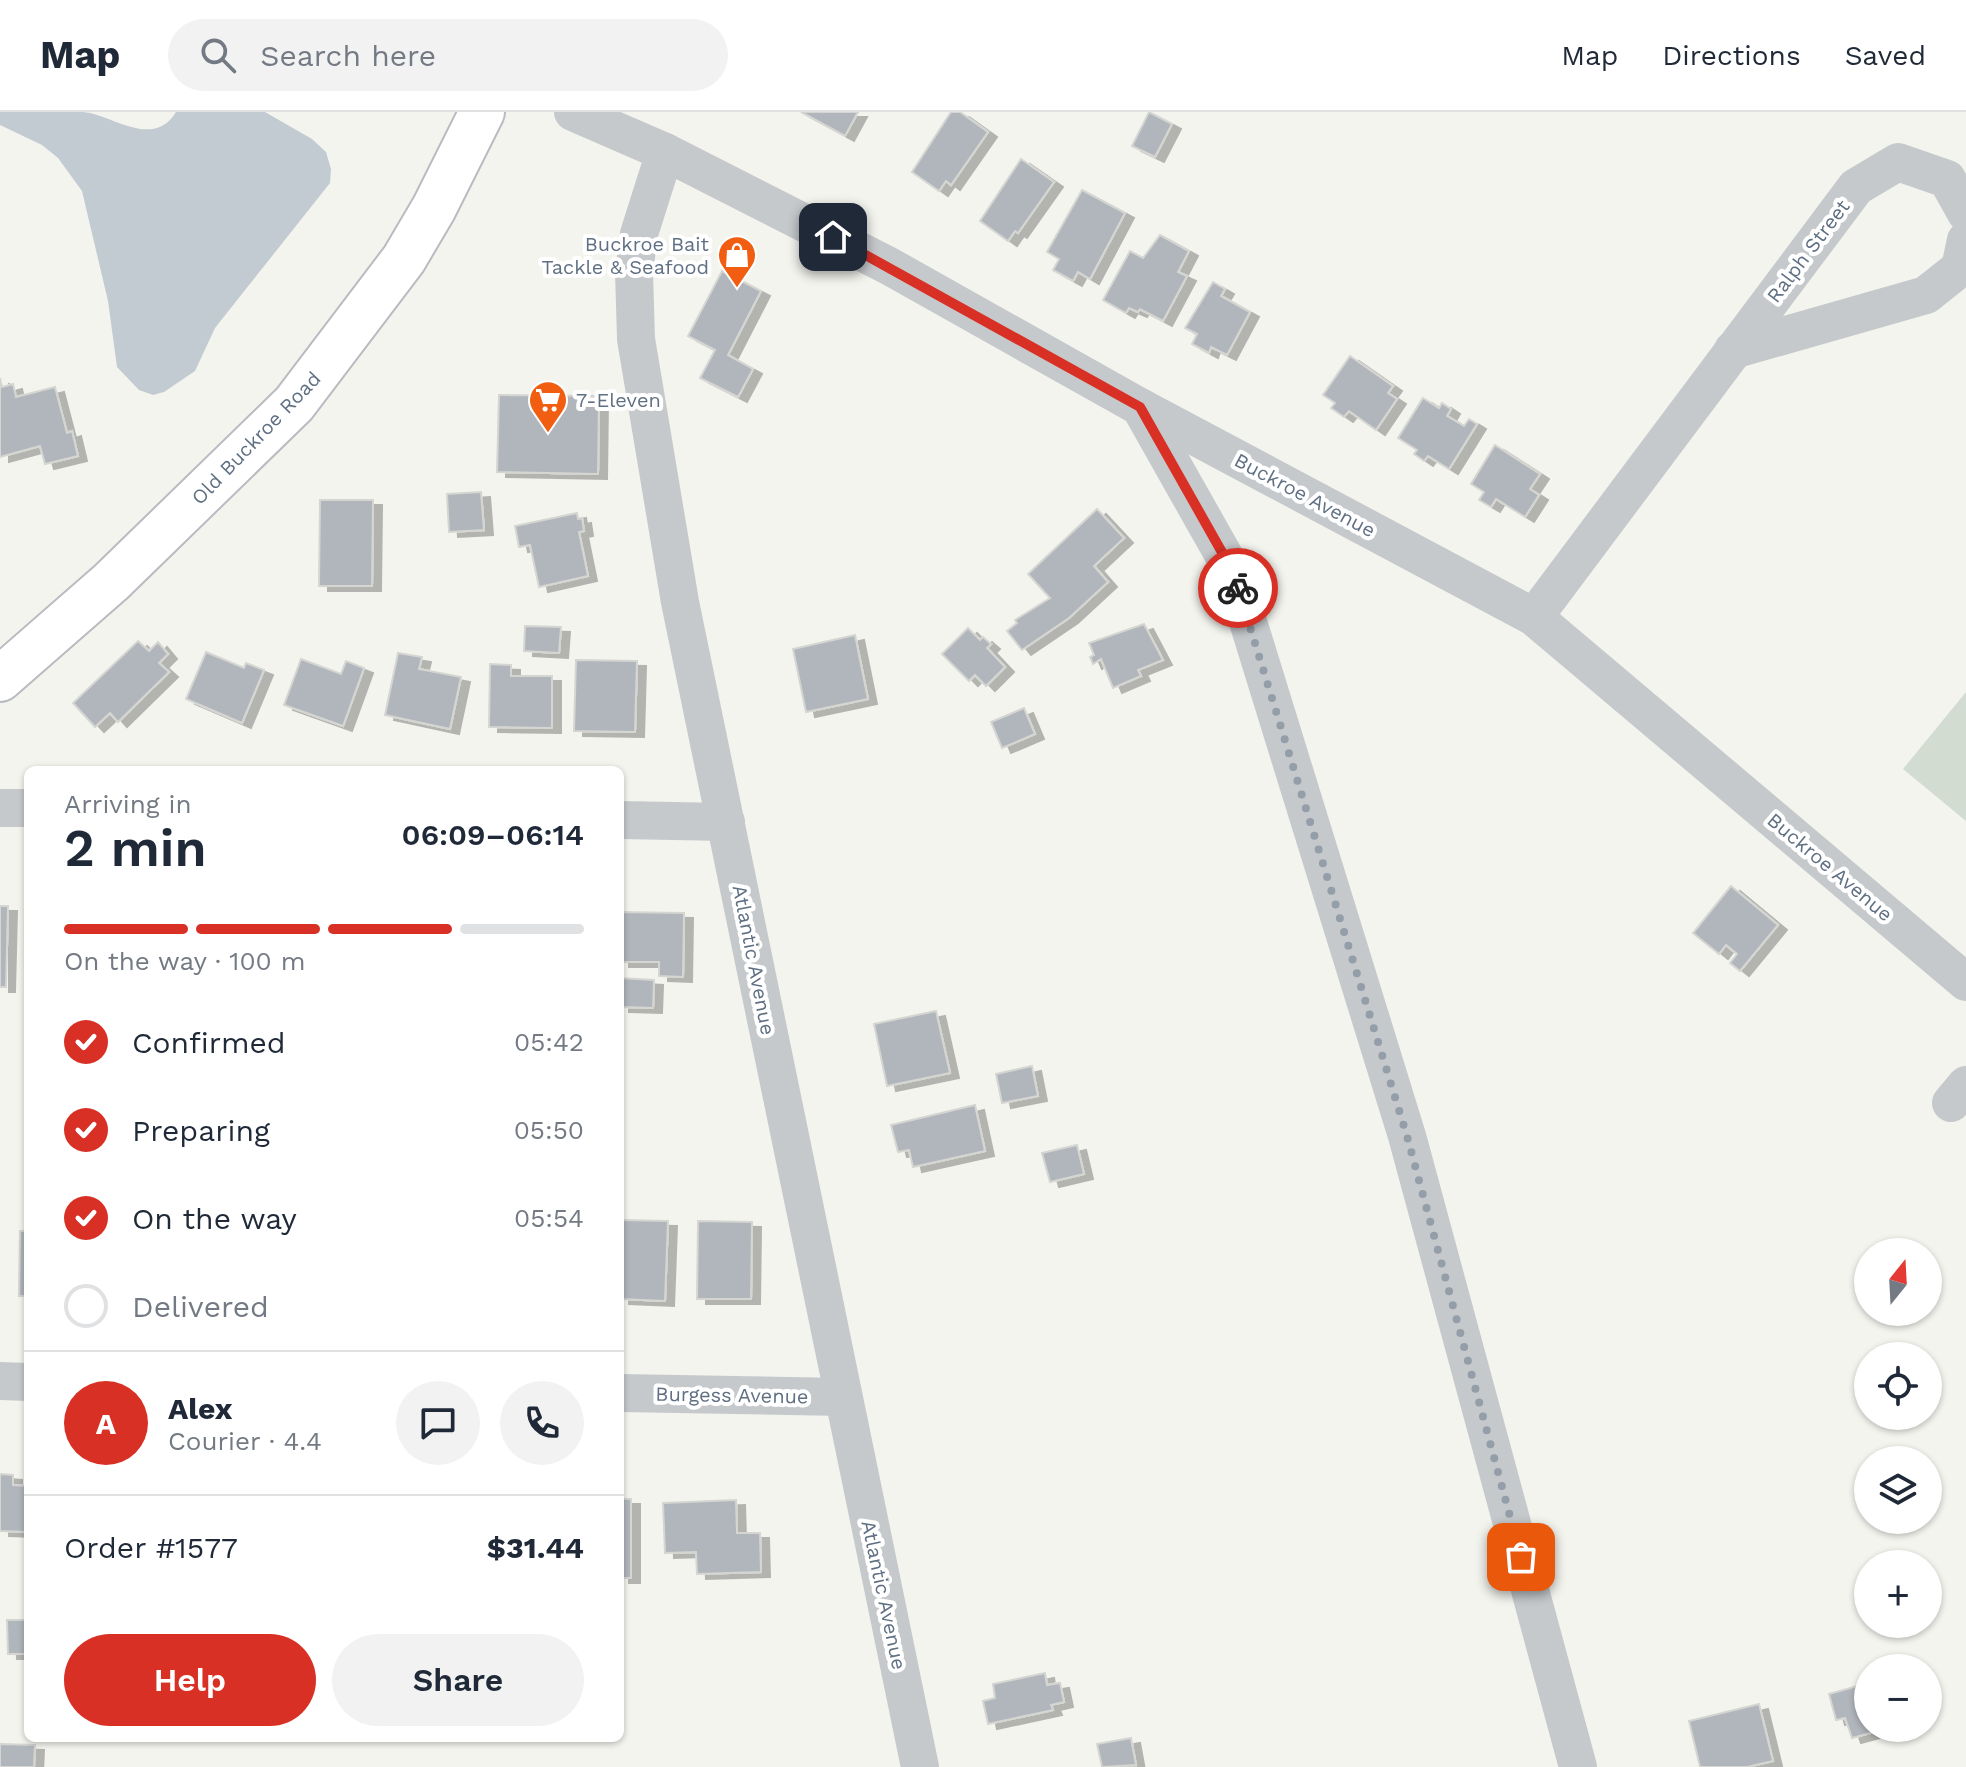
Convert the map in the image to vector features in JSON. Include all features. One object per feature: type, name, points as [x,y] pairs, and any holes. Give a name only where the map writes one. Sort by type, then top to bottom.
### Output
[{"type":"main road","name":"Old Buckroe Road","points":[[0,679],[111,582],[294,404],[404,259],[434,208],[482,112]]},
{"type":"street","name":"Buckroe Avenue","points":[[573,112],[665,152],[889,266],[1140,407],[1534,617],[1966,982]]},
{"type":"street","name":"Atlantic Avenue","points":[[665,152],[639,234],[634,272],[636,339],[680,602],[920,1767]]},
{"type":"street","name":"Ralph Street","points":[[1534,617],[1856,187],[1898,162],[1947,179],[1966,213]]},
{"type":"street","name":"Ralph Street","points":[[1733,350],[1926,295],[1960,268],[1966,240]]},
{"type":"street","points":[[1140,407],[1232,570],[1407,1136],[1578,1767]]},
{"type":"street","points":[[0,808],[24,808]]},
{"type":"street","points":[[624,820],[726,822]]},
{"type":"street","points":[[0,1381],[24,1382]]},
{"type":"street","name":"Burgess Avenue","points":[[624,1393],[843,1397]]},
{"type":"shaded area","points":[[0,112],[83,112],[144,129],[167,123],[176,112],[265,112],[312,139],[326,152],[331,169],[330,183],[215,328],[195,371],[164,392],[153,395],[139,390],[117,367],[108,301],[82,191],[58,158],[42,145],[0,125]]},
{"type":"shaded area","points":[[1966,692],[1966,821],[1903,769]]},
{"type":"building","points":[[801,112],[858,112],[845,136]]},
{"type":"building","points":[[951,112],[960,112],[988,132],[951,185],[946,181],[939,191],[912,172]]},
{"type":"building","points":[[1149,112],[1172,124],[1155,157],[1132,146]]},
{"type":"building","points":[[1021,159],[1054,182],[1018,233],[1015,231],[1008,241],[980,221]]},
{"type":"building","points":[[1082,190],[1125,213],[1090,279],[1078,272],[1073,281],[1053,270],[1059,259],[1047,252]]},
{"type":"building","points":[[1160,235],[1189,251],[1178,272],[1187,276],[1163,321],[1140,309],[1138,312],[1129,308],[1126,313],[1103,300],[1130,251],[1143,258]]},
{"type":"building","points":[[722,271],[761,291],[728,355],[753,369],[738,397],[700,378],[715,350],[688,336]]},
{"type":"building","points":[[1213,282],[1225,289],[1221,296],[1250,312],[1227,355],[1211,347],[1209,353],[1192,344],[1197,334],[1185,328]]},
{"type":"building","points":[[1350,356],[1393,386],[1388,393],[1397,399],[1376,430],[1349,411],[1344,417],[1331,408],[1335,403],[1323,395]]},
{"type":"building","points":[[0,378],[2,387],[13,384],[16,397],[55,387],[67,433],[72,431],[78,456],[45,464],[40,446],[0,457]]},
{"type":"building","name":"7-Eleven","points":[[499,395],[599,396],[598,474],[497,472]]},
{"type":"building","points":[[1423,398],[1439,408],[1442,403],[1451,409],[1447,416],[1464,426],[1469,419],[1477,424],[1449,469],[1428,456],[1424,461],[1414,454],[1417,450],[1398,438]]},
{"type":"building","points":[[1495,445],[1540,474],[1530,489],[1539,495],[1525,517],[1496,499],[1491,507],[1479,500],[1484,492],[1471,484]]},
{"type":"building","points":[[481,492],[484,530],[449,532],[447,494]]},
{"type":"building","points":[[320,500],[373,500],[372,586],[319,586]]},
{"type":"building","points":[[1097,509],[1124,538],[1094,566],[1108,582],[1069,618],[1022,650],[1007,631],[1017,623],[1015,620],[1050,598],[1028,574]]},
{"type":"building","points":[[577,513],[578,519],[582,518],[584,531],[579,532],[588,576],[539,587],[530,545],[519,547],[515,526]]},
{"type":"building","points":[[1144,624],[1163,660],[1138,670],[1141,676],[1113,688],[1101,659],[1093,664],[1090,657],[1094,655],[1089,643]]},
{"type":"building","points":[[525,626],[561,627],[559,653],[524,651]]},
{"type":"building","points":[[968,628],[980,640],[983,637],[991,644],[987,648],[1005,667],[986,686],[975,675],[969,681],[942,654]]},
{"type":"building","points":[[855,635],[868,699],[806,712],[793,649]]},
{"type":"building","points":[[138,641],[149,651],[158,642],[168,654],[159,663],[169,672],[118,722],[110,713],[95,727],[73,703]]},
{"type":"building","points":[[206,652],[244,668],[246,663],[264,670],[242,723],[186,699]]},
{"type":"building","points":[[398,653],[422,657],[419,669],[461,677],[450,729],[385,715]]},
{"type":"building","points":[[301,659],[341,674],[346,661],[364,668],[343,726],[284,705]]},
{"type":"building","points":[[576,660],[637,661],[635,732],[574,731]]},
{"type":"building","points":[[490,664],[511,665],[511,676],[552,676],[552,728],[489,727]]},
{"type":"building","points":[[1024,708],[1035,734],[1002,748],[991,722]]},
{"type":"building","points":[[1731,886],[1778,925],[1740,971],[1730,963],[1737,954],[1726,945],[1719,954],[1693,933]]},
{"type":"building","points":[[0,906],[8,906],[6,987],[0,987]]},
{"type":"building","points":[[624,912],[684,913],[683,977],[659,976],[659,962],[624,962]]},
{"type":"building","points":[[624,978],[654,980],[653,1008],[624,1007]]},
{"type":"building","points":[[936,1011],[950,1073],[887,1086],[874,1024]]},
{"type":"building","points":[[1032,1066],[1038,1096],[1002,1103],[996,1074]]},
{"type":"building","points":[[975,1105],[985,1151],[913,1167],[909,1150],[898,1152],[891,1125]]},
{"type":"building","points":[[1077,1145],[1084,1174],[1050,1182],[1042,1153]]},
{"type":"building","points":[[624,1220],[668,1221],[665,1301],[624,1299]]},
{"type":"building","points":[[698,1221],[752,1222],[751,1299],[697,1299]]},
{"type":"building","points":[[20,1231],[24,1231],[24,1296],[19,1296]]},
{"type":"building","points":[[0,1474],[13,1475],[13,1485],[24,1486],[24,1532],[0,1531]]},
{"type":"building","points":[[624,1499],[631,1499],[631,1578],[624,1578]]},
{"type":"building","points":[[736,1500],[737,1533],[760,1533],[761,1572],[697,1574],[696,1552],[665,1553],[663,1503]]},
{"type":"building","points":[[7,1620],[24,1620],[24,1654],[8,1654]]},
{"type":"building","points":[[1045,1673],[1047,1685],[1060,1683],[1064,1702],[1051,1705],[1053,1710],[988,1724],[983,1701],[995,1698],[993,1684]]},
{"type":"building","points":[[1854,1687],[1854,1737],[1845,1718],[1836,1720],[1829,1694]]},
{"type":"building","points":[[1759,1704],[1773,1761],[1747,1767],[1700,1767],[1689,1721]]},
{"type":"building","points":[[1131,1738],[1136,1765],[1102,1767],[1097,1744]]},
{"type":"building","points":[[0,1744],[35,1745],[34,1767],[0,1767]]},
{"type":"way so far","points":[[1238,588],[1407,1136],[1521,1557]]},
{"type":"place","name":"Buckroe Bait Tackle & Seafood","points":[[737,289]]},
{"type":"place","name":"7-Eleven","points":[[548,434]]},
{"type":"route","points":[[833,237],[1140,407],[1232,570],[1238,588]]}]
